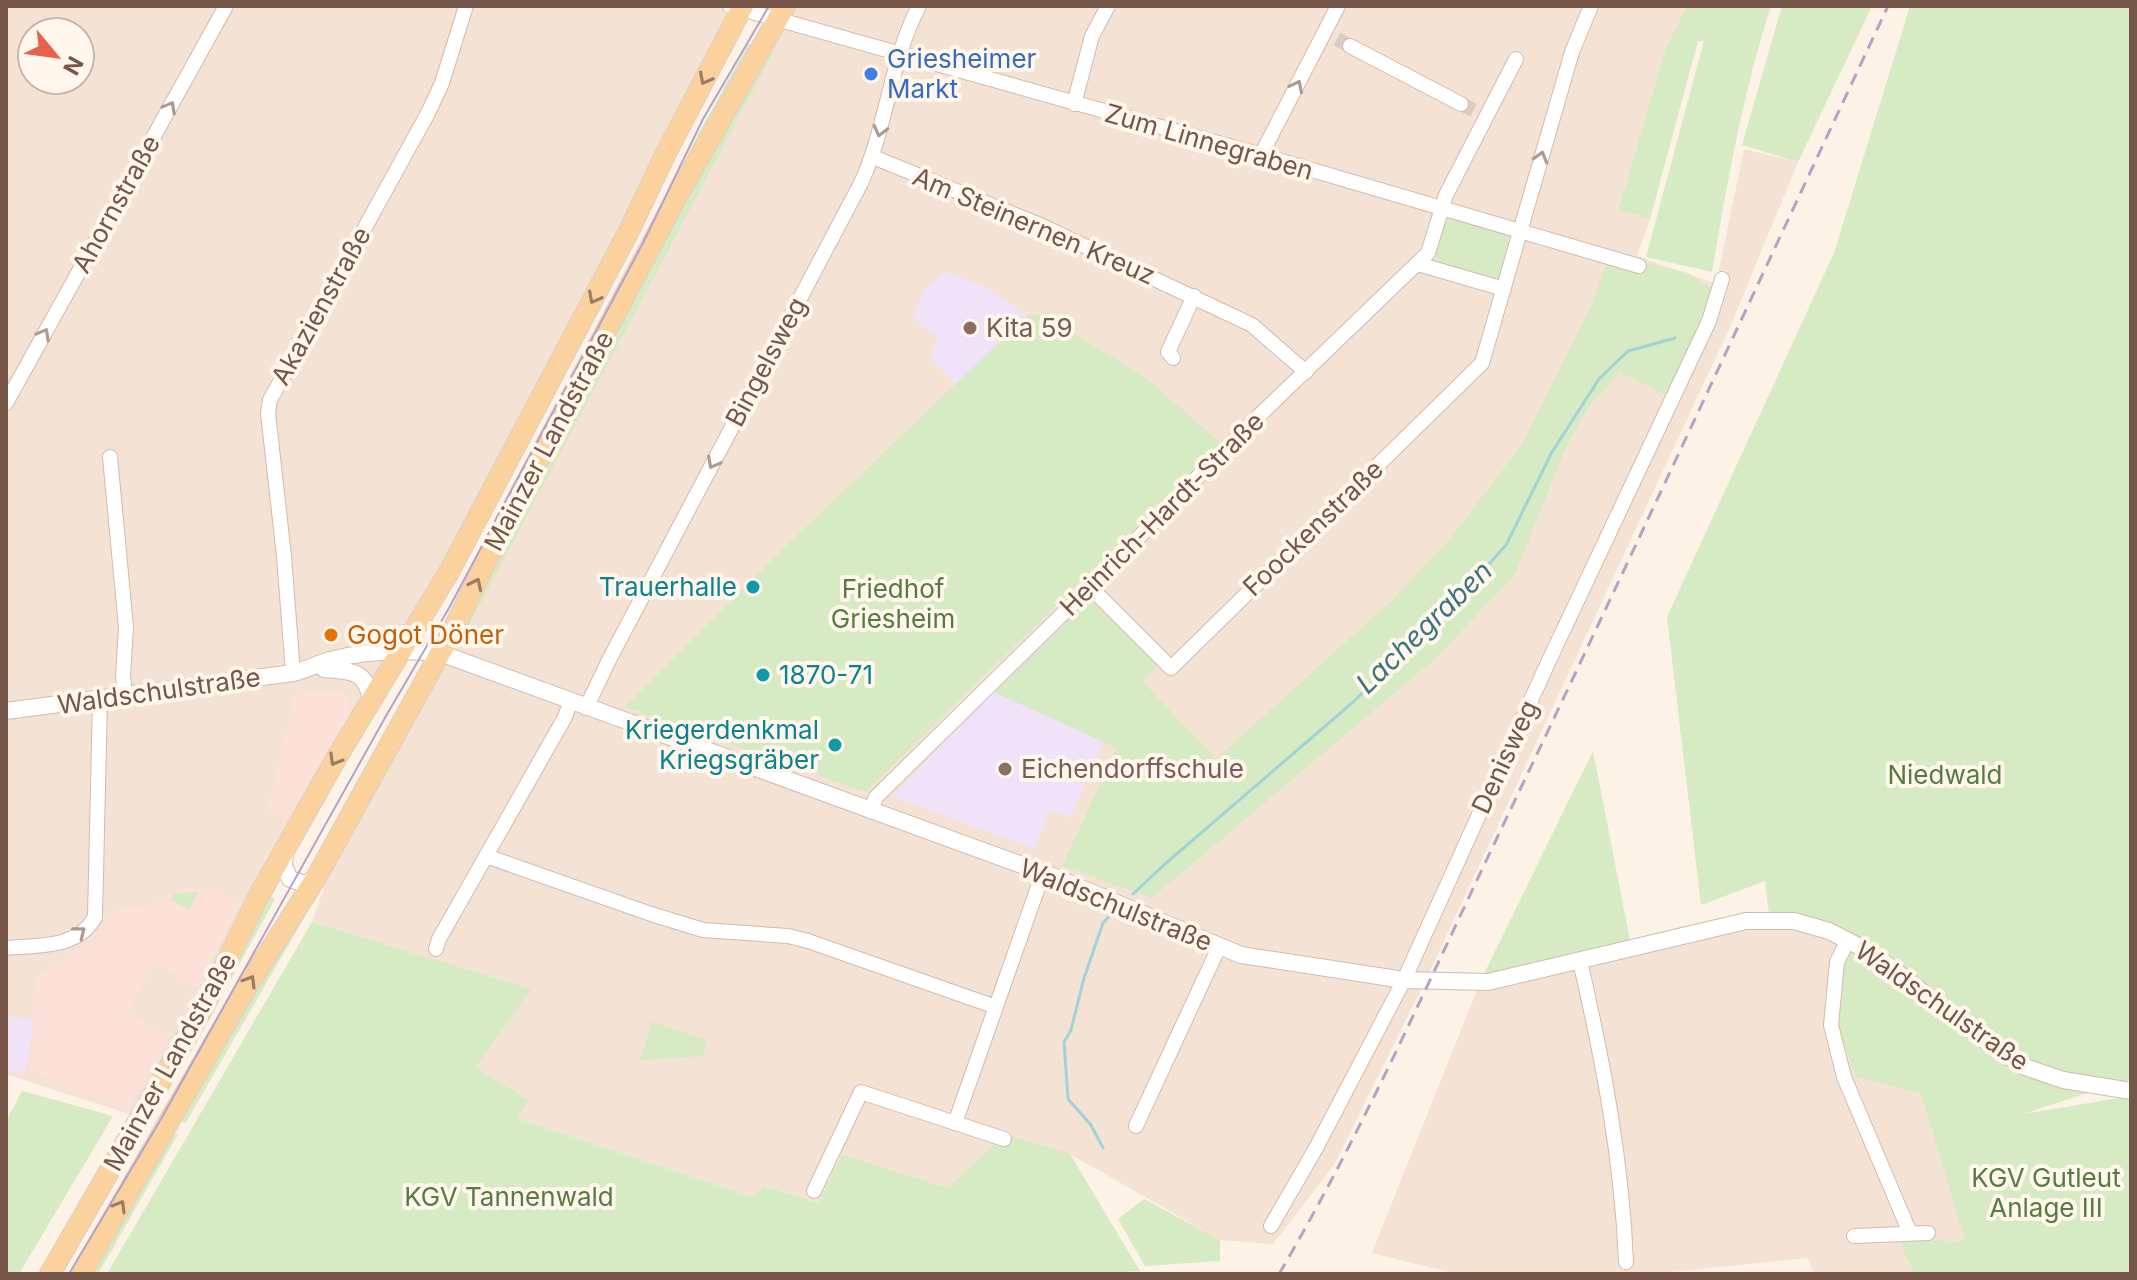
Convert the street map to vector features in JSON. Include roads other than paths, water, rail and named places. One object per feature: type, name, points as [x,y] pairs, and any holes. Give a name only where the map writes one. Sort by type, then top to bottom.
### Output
[{"type":"main road","name":"Mainzer Landstraße","points":[[50,1274],[205,1005],[285,849],[449,572],[532,416],[738,7]]},
{"type":"main road","name":"Mainzer Landstraße","points":[[81,1274],[246,988],[316,878],[440,653],[670,210],[781,14]]},
{"type":"street","name":"Ahornstraße","points":[[6,403],[226,6]]},
{"type":"street","name":"Akazienstraße","points":[[293,673],[268,413],[270,400],[428,113],[446,71],[466,6]]},
{"type":"street","name":"Bingelsweg","points":[[436,949],[565,717],[578,705],[610,658],[873,157],[903,40],[919,6]]},
{"type":"street","points":[[1074,104],[1092,36],[1108,6]]},
{"type":"street","points":[[1261,155],[1337,39],[1338,6]]},
{"type":"street","name":"Foockenstraße","points":[[1090,587],[1171,668],[1482,363],[1572,52],[1591,6]]},
{"type":"street","name":"Zum Linnegraben","points":[[738,7],[781,14],[899,55],[1261,155],[1639,266]]},
{"type":"street","points":[[1337,39],[1461,104]]},
{"type":"street","name":"Heinrich-Hardt-Straße","points":[[870,811],[876,797],[1090,587],[1240,434],[1428,253],[1446,195],[1481,114],[1516,59]]},
{"type":"street","name":"Am Steinernen Kreuz","points":[[873,157],[1040,225],[1194,296],[1270,337],[1306,372]]},
{"type":"street","points":[[1418,264],[1504,289]]},
{"type":"street","name":"Denisweg","points":[[1271,1226],[1316,1148],[1404,980],[1703,335],[1722,279]]},
{"type":"street","points":[[1173,358],[1168,352],[1194,296]]},
{"type":"street","points":[[110,457],[126,627],[125,695]]},
{"type":"street","name":"Waldschulstraße","points":[[6,711],[293,673],[330,660],[404,652],[440,653],[1043,873],[1241,955],[1404,980],[1488,982],[1746,921],[1794,921],[1821,928],[1872,953],[1983,1039],[2025,1067],[2063,1080],[2131,1091]]},
{"type":"street","points":[[404,652],[419,667],[419,690]]},
{"type":"street","name":"Waldschulstraße","points":[[311,668],[344,669],[359,676],[369,688],[371,701]]},
{"type":"street","points":[[6,948],[69,940],[90,927],[95,917],[100,699]]},
{"type":"street","points":[[285,849],[283,860],[290,879],[305,884],[316,878]]},
{"type":"street","points":[[486,856],[703,930],[788,936],[808,941],[996,1007]]},
{"type":"street","points":[[955,1123],[1043,873]]},
{"type":"street","name":"Waldschulstraße","points":[[1848,940],[1837,962],[1831,1025],[1844,1077],[1910,1233]]},
{"type":"street","points":[[1136,1126],[1219,947]]},
{"type":"street","points":[[1580,961],[1604,1068],[1624,1213],[1626,1262]]},
{"type":"street","points":[[814,1191],[861,1092],[1004,1139]]},
{"type":"street","points":[[1854,1236],[1928,1233]]},
{"type":"waterway","name":"Lachegraben","points":[[1133,894],[1352,703],[1445,613],[1506,545],[1552,452],[1599,379],[1628,351],[1675,338]]},
{"type":"waterway","name":"Lachegraben","points":[[1103,1148],[1091,1125],[1068,1099],[1064,1042],[1071,1030],[1084,978],[1103,923],[1116,909]]},
{"type":"tunnel","points":[[1337,39],[1350,46]]},
{"type":"tunnel","points":[[1461,104],[1475,111]]},
{"type":"tram line","points":[[69,1274],[161,1119],[449,608],[643,243],[703,119],[769,6]]},
{"type":"railway","points":[[1279,1274],[1340,1163],[1397,1049],[1888,6]]},
{"type":"place","name":"Griesheimer Markt","points":[[871,74]]},
{"type":"place","name":"Kita 59","points":[[970,328]]},
{"type":"place","name":"Trauerhalle","points":[[753,587]]},
{"type":"place","name":"Gogot Döner","points":[[331,635]]},
{"type":"place","name":"1870-71","points":[[763,675]]},
{"type":"place","name":"Kriegerdenkmal Kriegsgräber","points":[[835,745]]},
{"type":"place","name":"Eichendorffschule","points":[[1005,769]]},
{"type":"park label","name":"Friedhof Griesheim","points":[[893,604]]},
{"type":"park label","name":"Niedwald","points":[[1945,775]]},
{"type":"park label","name":"KGV Gutleut Anlage III","points":[[2046,1193]]},
{"type":"park label","name":"KGV Tannenwald","points":[[509,1197]]}]
